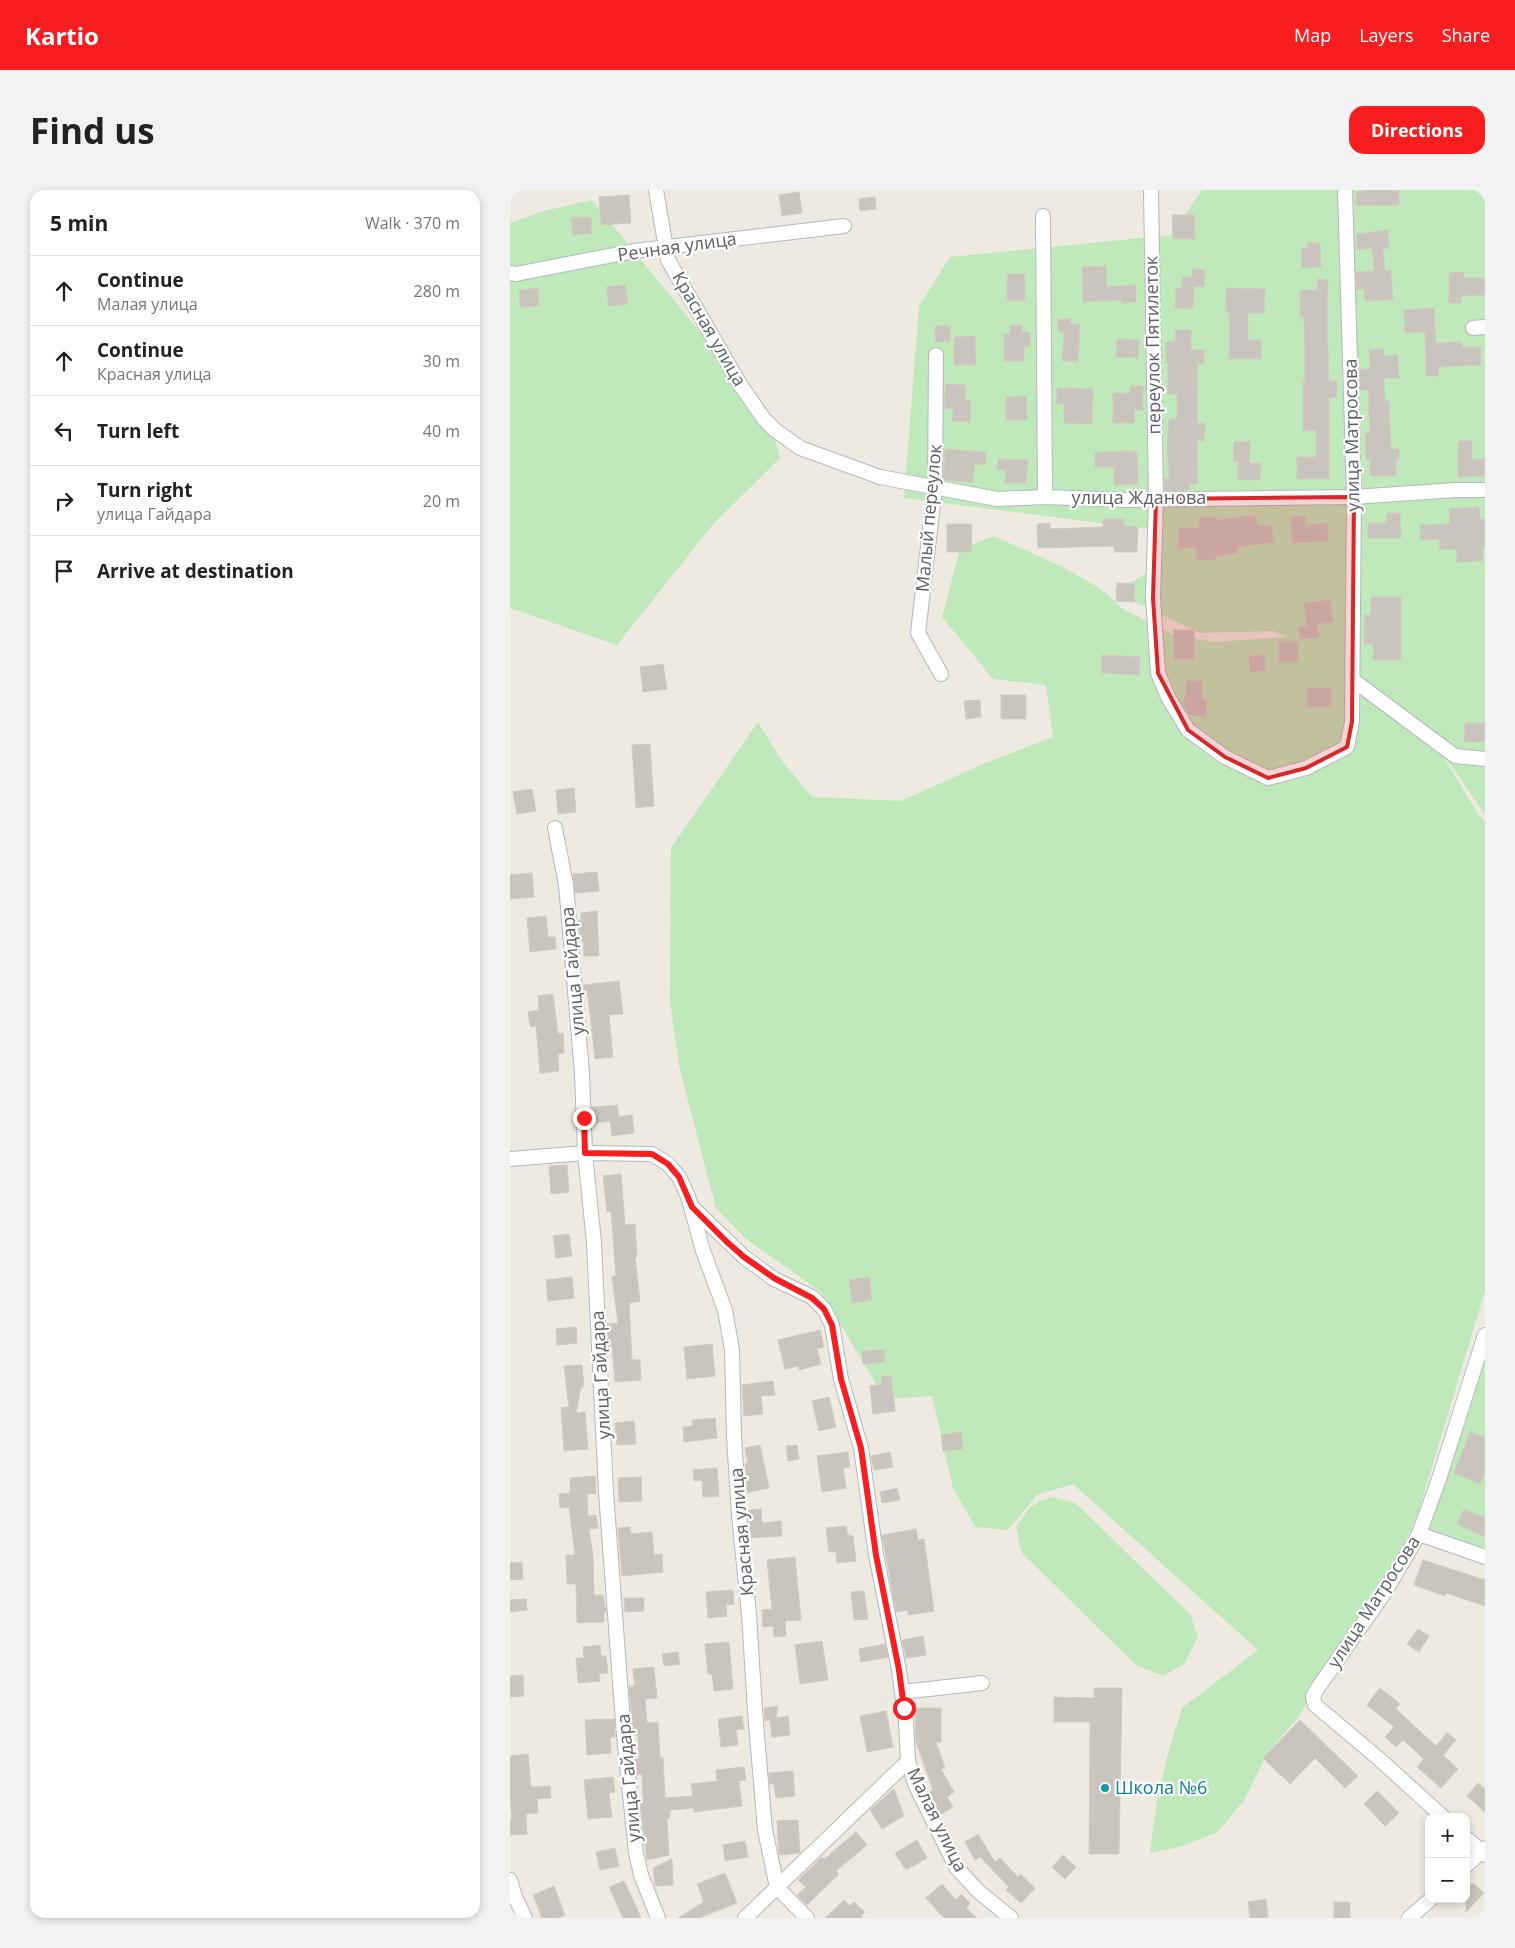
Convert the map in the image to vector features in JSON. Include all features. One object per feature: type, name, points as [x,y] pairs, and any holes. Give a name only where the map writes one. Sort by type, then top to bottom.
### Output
[{"type":"street","name":"Красная улица","points":[[656,190],[668,260],[746,394],[764,419],[775,430],[800,448]]},
{"type":"street","name":"переулок Пятилеток","points":[[1151,190],[1156,499],[1154,598],[1158,673],[1168,697],[1188,730]]},
{"type":"street","name":"улица Матросова","points":[[1188,730],[1225,757],[1268,778],[1306,768],[1347,747],[1352,722],[1354,497],[1345,190]]},
{"type":"street","points":[[1042,216],[1045,497]]},
{"type":"street","name":"Речная улица","points":[[510,273],[516,274],[634,251],[844,226]]},
{"type":"street","name":"Малый переулок","points":[[936,355],[935,487],[918,634],[941,674]]},
{"type":"street","name":"улица Жданова","points":[[800,448],[880,477],[997,499],[1045,497],[1125,500],[1354,497],[1456,490],[1485,490]]},
{"type":"street","points":[[1353,680],[1455,756],[1485,759]]},
{"type":"street","name":"улица Гайдара","points":[[555,828],[566,885],[574,957],[585,1153],[594,1243],[606,1492],[630,1799],[636,1853],[641,1875],[658,1918]]},
{"type":"street","name":"Красная улица","points":[[585,1153],[652,1154],[668,1164],[679,1177],[692,1207],[703,1251],[725,1310],[732,1350],[734,1436],[742,1554],[749,1615],[765,1830],[777,1887]]},
{"type":"street","points":[[510,1159],[585,1153]]},
{"type":"street","name":"Малая улица","points":[[692,1207],[744,1257],[774,1278],[812,1298],[824,1309],[832,1325],[841,1379],[861,1448],[876,1555],[902,1692],[908,1761],[915,1784],[956,1866],[972,1885],[1011,1918]]},
{"type":"street","name":"улица Матросова","points":[[1439,1813],[1378,1758],[1314,1705],[1313,1698],[1316,1689],[1385,1592],[1419,1534],[1439,1479],[1485,1335]]},
{"type":"street","points":[[1419,1534],[1485,1557]]},
{"type":"street","points":[[902,1692],[982,1682]]},
{"type":"street","points":[[745,1918],[908,1761]]},
{"type":"street","points":[[1470,1841],[1484,1852],[1470,1863]]},
{"type":"street","points":[[510,1880],[515,1897],[525,1918]]},
{"type":"street","points":[[777,1887],[807,1918]]},
{"type":"street","points":[[1409,1918],[1426,1903]]},
{"type":"highlighted area","points":[[1354,497],[1352,722],[1347,747],[1306,768],[1268,778],[1225,757],[1188,730],[1158,673],[1153,598],[1156,499]]},
{"type":"green space","points":[[1202,190],[1485,190],[1485,815],[1430,734],[1356,674],[1439,750],[1479,815],[1485,821],[1485,1291],[1417,1517],[1380,1592],[1338,1652],[1297,1719],[1268,1752],[1244,1800],[1218,1832],[1179,1847],[1150,1853],[1157,1799],[1182,1708],[1258,1650],[1073,1484],[1037,1495],[1008,1530],[975,1527],[953,1488],[932,1396],[885,1399],[821,1292],[745,1238],[716,1208],[679,1066],[670,1001],[671,848],[758,722],[781,760],[812,797],[901,801],[983,764],[1053,737],[1046,685],[993,679],[942,617],[960,549],[994,536],[1044,558],[1097,586],[1121,608],[1174,635],[1214,642],[1283,637],[1290,639],[1274,631],[1200,633],[1113,592],[1154,569],[1164,531],[904,498],[919,306],[950,257],[1171,235]]},
{"type":"green space","points":[[592,200],[769,416],[780,458],[714,523],[617,645],[510,608],[510,223],[544,211]]},
{"type":"green space","points":[[1485,1348],[1485,1553],[1423,1534]]},
{"type":"green space","points":[[1053,1497],[1075,1503],[1190,1614],[1198,1637],[1184,1664],[1163,1676],[1136,1665],[1022,1553],[1016,1528],[1023,1516],[1035,1504]]},
{"type":"building","points":[[1362,190],[1399,190],[1399,205],[1356,206],[1356,192],[1362,192]]},
{"type":"building","points":[[799,192],[802,213],[782,216],[779,195]]},
{"type":"building","points":[[629,195],[631,223],[601,225],[599,197]]},
{"type":"building","points":[[875,197],[876,209],[860,211],[859,199]]},
{"type":"building","points":[[1172,215],[1195,215],[1195,239],[1173,239]]},
{"type":"building","points":[[591,217],[592,233],[573,235],[571,218]]},
{"type":"building","points":[[1388,230],[1389,248],[1383,249],[1385,271],[1391,270],[1393,300],[1365,301],[1364,289],[1357,290],[1356,272],[1374,271],[1372,248],[1357,250],[1356,234]]},
{"type":"building","points":[[1307,243],[1320,243],[1321,267],[1302,268],[1301,248],[1307,248]]},
{"type":"building","points":[[1106,266],[1107,287],[1136,285],[1136,302],[1122,303],[1121,300],[1083,302],[1082,267]]},
{"type":"building","points":[[1193,269],[1205,270],[1204,287],[1194,286],[1193,309],[1175,308],[1176,288],[1182,289],[1182,277],[1192,277]]},
{"type":"building","points":[[1464,272],[1464,278],[1485,278],[1485,295],[1461,296],[1461,303],[1449,303],[1449,273]]},
{"type":"building","points":[[1007,274],[1025,274],[1025,301],[1007,301]]},
{"type":"building","points":[[1317,279],[1328,280],[1329,381],[1337,381],[1337,397],[1329,398],[1329,479],[1297,479],[1297,457],[1316,457],[1316,430],[1303,431],[1303,381],[1305,381],[1304,317],[1300,317],[1300,290],[1317,290]]},
{"type":"building","points":[[625,285],[628,304],[609,306],[606,287]]},
{"type":"building","points":[[538,288],[539,306],[520,307],[519,290]]},
{"type":"building","points":[[1226,288],[1265,289],[1264,313],[1248,313],[1248,340],[1261,340],[1261,359],[1229,359],[1229,312],[1226,312]]},
{"type":"building","points":[[1434,308],[1436,343],[1462,342],[1462,347],[1481,347],[1481,365],[1439,367],[1439,376],[1426,376],[1425,332],[1405,333],[1404,310]]},
{"type":"building","points":[[1058,319],[1071,319],[1070,324],[1080,324],[1078,362],[1062,361],[1064,333],[1058,332]]},
{"type":"building","points":[[1010,325],[1022,325],[1022,332],[1030,332],[1030,346],[1024,346],[1024,361],[1004,361],[1004,334],[1010,334]]},
{"type":"building","points":[[935,326],[950,326],[950,342],[935,342]]},
{"type":"building","points":[[1175,330],[1191,330],[1191,350],[1204,350],[1204,363],[1198,363],[1197,423],[1205,423],[1204,441],[1197,441],[1198,484],[1189,484],[1190,490],[1165,491],[1164,479],[1169,479],[1167,448],[1169,419],[1177,419],[1177,394],[1168,394],[1166,342],[1175,342]]},
{"type":"building","points":[[975,336],[976,365],[954,365],[954,337]]},
{"type":"building","points":[[1117,339],[1139,340],[1138,358],[1116,357]]},
{"type":"building","points":[[1384,349],[1384,356],[1398,355],[1399,378],[1384,378],[1385,401],[1389,401],[1391,449],[1399,449],[1399,461],[1396,461],[1396,476],[1370,476],[1370,459],[1366,459],[1365,433],[1370,433],[1368,390],[1360,390],[1359,369],[1370,369],[1369,350]]},
{"type":"building","points":[[946,384],[966,385],[965,401],[971,400],[970,422],[952,421],[953,409],[944,408]]},
{"type":"building","points":[[1130,386],[1143,386],[1143,410],[1134,410],[1135,423],[1113,423],[1113,393],[1130,393]]},
{"type":"building","points":[[1057,388],[1093,389],[1092,424],[1064,423],[1064,404],[1056,404]]},
{"type":"building","points":[[1026,396],[1027,420],[1006,420],[1006,397]]},
{"type":"building","points":[[1234,441],[1250,442],[1249,463],[1261,463],[1260,480],[1238,480],[1238,462],[1233,462]]},
{"type":"building","points":[[1458,441],[1472,441],[1472,459],[1485,459],[1485,476],[1458,477]]},
{"type":"building","points":[[945,449],[986,452],[985,465],[975,464],[973,482],[944,480]]},
{"type":"building","points":[[1137,451],[1138,484],[1114,485],[1114,467],[1095,467],[1095,452]]},
{"type":"building","points":[[998,459],[1028,460],[1026,483],[1005,483],[1005,470],[997,470]]},
{"type":"building","points":[[1479,507],[1480,519],[1485,519],[1485,546],[1482,546],[1483,561],[1457,562],[1456,549],[1440,550],[1439,539],[1421,540],[1420,525],[1450,524],[1449,509]]},
{"type":"building","points":[[1387,513],[1400,513],[1401,538],[1368,538],[1368,523],[1387,523]]},
{"type":"building","points":[[1256,515],[1258,526],[1271,525],[1274,542],[1237,547],[1238,553],[1216,556],[1216,560],[1196,560],[1197,548],[1178,548],[1179,528],[1199,528],[1199,517],[1217,517],[1217,520]]},
{"type":"building","points":[[1306,516],[1306,525],[1327,523],[1328,541],[1292,543],[1291,517]]},
{"type":"building","points":[[1103,519],[1124,519],[1124,526],[1138,527],[1137,552],[1114,552],[1114,546],[1038,548],[1037,524],[1050,523],[1050,529],[1103,527]]},
{"type":"building","points":[[947,524],[972,524],[971,552],[947,552]]},
{"type":"building","points":[[1117,583],[1135,584],[1134,602],[1116,601]]},
{"type":"building","points":[[1371,597],[1401,597],[1401,660],[1373,660],[1373,644],[1364,644],[1364,615],[1371,615]]},
{"type":"building","points":[[1330,600],[1333,622],[1317,624],[1319,637],[1300,639],[1299,627],[1307,627],[1304,603]]},
{"type":"building","points":[[1174,630],[1194,630],[1194,659],[1174,659]]},
{"type":"building","points":[[1279,642],[1298,642],[1298,662],[1279,662]]},
{"type":"building","points":[[1102,655],[1140,657],[1139,675],[1101,673]]},
{"type":"building","points":[[1264,655],[1265,670],[1250,672],[1249,656]]},
{"type":"building","points":[[663,664],[667,689],[643,692],[640,667]]},
{"type":"building","points":[[1186,681],[1202,681],[1202,699],[1207,699],[1206,716],[1189,715],[1184,706]]},
{"type":"building","points":[[1307,688],[1331,688],[1331,707],[1307,707]]},
{"type":"building","points":[[1001,695],[1026,695],[1026,719],[1001,719]]},
{"type":"building","points":[[980,700],[981,717],[966,719],[964,701]]},
{"type":"building","points":[[1465,723],[1485,723],[1485,742],[1464,742]]},
{"type":"building","points":[[650,744],[654,806],[636,808],[632,745]]},
{"type":"building","points":[[574,788],[576,812],[558,814],[556,790]]},
{"type":"building","points":[[532,789],[536,811],[517,814],[513,792]]},
{"type":"building","points":[[597,872],[599,891],[575,893],[573,874]]},
{"type":"building","points":[[532,873],[534,897],[510,899],[510,875]]},
{"type":"building","points":[[597,911],[599,956],[584,956],[578,920],[581,920],[581,913]]},
{"type":"building","points":[[546,916],[548,937],[555,937],[556,949],[530,952],[527,918]]},
{"type":"building","points":[[619,981],[623,1014],[609,1015],[613,1057],[595,1059],[588,996],[584,996],[583,985]]},
{"type":"building","points":[[553,994],[558,1034],[563,1033],[564,1053],[558,1054],[559,1071],[540,1073],[536,1026],[530,1027],[528,1012],[539,1010],[538,996]]},
{"type":"building","points":[[617,1105],[619,1117],[632,1115],[634,1133],[612,1136],[610,1121],[594,1123],[592,1107]]},
{"type":"building","points":[[567,1165],[569,1192],[551,1194],[549,1166]]},
{"type":"building","points":[[621,1174],[625,1225],[635,1224],[637,1257],[635,1257],[640,1301],[629,1303],[632,1360],[640,1360],[641,1380],[615,1382],[612,1346],[608,1347],[607,1324],[618,1323],[612,1277],[616,1276],[611,1211],[607,1212],[603,1176]]},
{"type":"building","points":[[569,1234],[572,1256],[556,1258],[553,1236]]},
{"type":"building","points":[[572,1277],[574,1298],[548,1301],[546,1280]]},
{"type":"building","points":[[869,1277],[872,1300],[852,1303],[849,1280]]},
{"type":"building","points":[[576,1327],[577,1343],[557,1345],[556,1329]]},
{"type":"building","points":[[820,1330],[824,1347],[817,1349],[821,1364],[799,1370],[799,1366],[785,1369],[778,1340]]},
{"type":"building","points":[[712,1344],[715,1376],[687,1379],[684,1347]]},
{"type":"building","points":[[884,1350],[885,1362],[863,1364],[862,1351]]},
{"type":"building","points":[[582,1365],[584,1387],[581,1387],[576,1413],[585,1412],[588,1449],[564,1451],[561,1408],[569,1407],[564,1366]]},
{"type":"building","points":[[891,1376],[895,1411],[873,1414],[870,1386],[882,1384],[881,1377]]},
{"type":"building","points":[[773,1381],[775,1395],[761,1396],[763,1414],[744,1416],[742,1385]]},
{"type":"building","points":[[829,1397],[836,1427],[819,1431],[812,1401]]},
{"type":"building","points":[[715,1418],[717,1438],[684,1442],[683,1427],[692,1426],[692,1420]]},
{"type":"building","points":[[634,1421],[636,1444],[617,1445],[615,1423]]},
{"type":"building","points":[[961,1432],[963,1449],[943,1451],[941,1435]]},
{"type":"building","points":[[1470,1432],[1485,1438],[1485,1472],[1480,1484],[1454,1473]]},
{"type":"building","points":[[760,1445],[769,1488],[746,1493],[745,1464],[748,1463],[745,1448]]},
{"type":"building","points":[[797,1445],[799,1459],[788,1461],[786,1446]]},
{"type":"building","points":[[848,1452],[850,1467],[843,1468],[846,1488],[822,1492],[817,1456]]},
{"type":"building","points":[[890,1452],[893,1467],[874,1470],[871,1456]]},
{"type":"building","points":[[717,1468],[719,1496],[703,1497],[702,1480],[694,1481],[693,1470]]},
{"type":"building","points":[[595,1476],[596,1494],[587,1494],[588,1516],[596,1515],[598,1528],[589,1529],[593,1556],[594,1595],[603,1595],[606,1612],[604,1612],[604,1622],[577,1623],[576,1584],[567,1584],[566,1555],[575,1555],[569,1507],[560,1508],[559,1494],[570,1493],[570,1478]]},
{"type":"building","points":[[641,1477],[642,1501],[619,1502],[618,1478]]},
{"type":"building","points":[[897,1488],[900,1500],[882,1503],[880,1492]]},
{"type":"building","points":[[761,1509],[762,1523],[781,1521],[782,1536],[750,1538],[748,1510]]},
{"type":"building","points":[[1464,1509],[1485,1518],[1485,1537],[1457,1524]]},
{"type":"building","points":[[846,1526],[848,1535],[853,1536],[856,1561],[837,1563],[836,1552],[829,1552],[826,1528]]},
{"type":"building","points":[[630,1527],[631,1534],[652,1532],[654,1555],[662,1554],[663,1572],[622,1576],[618,1528]]},
{"type":"building","points":[[916,1529],[918,1540],[924,1539],[934,1611],[908,1615],[908,1610],[896,1612],[882,1535]]},
{"type":"building","points":[[795,1557],[801,1620],[785,1621],[786,1636],[774,1637],[773,1626],[763,1627],[762,1610],[772,1609],[767,1560]]},
{"type":"building","points":[[1423,1560],[1485,1580],[1485,1606],[1446,1593],[1445,1596],[1414,1585]]},
{"type":"building","points":[[522,1562],[523,1579],[510,1580],[510,1563]]},
{"type":"building","points":[[733,1590],[734,1604],[726,1605],[727,1616],[708,1618],[706,1592]]},
{"type":"building","points":[[864,1591],[868,1619],[854,1620],[851,1592]]},
{"type":"building","points":[[624,1598],[644,1598],[644,1611],[625,1612]]},
{"type":"building","points":[[526,1599],[527,1610],[510,1612],[510,1600]]},
{"type":"building","points":[[1418,1629],[1429,1636],[1419,1652],[1407,1644]]},
{"type":"building","points":[[923,1636],[926,1655],[906,1658],[902,1640]]},
{"type":"building","points":[[822,1641],[828,1680],[800,1684],[795,1645]]},
{"type":"building","points":[[729,1642],[733,1689],[714,1691],[712,1674],[708,1674],[705,1644]]},
{"type":"building","points":[[885,1644],[888,1657],[861,1662],[859,1649]]},
{"type":"building","points":[[600,1645],[601,1656],[606,1656],[608,1673],[599,1674],[600,1681],[578,1683],[576,1658],[584,1658],[583,1647]]},
{"type":"building","points":[[678,1652],[680,1664],[664,1666],[662,1654]]},
{"type":"building","points":[[654,1667],[657,1698],[645,1699],[647,1723],[658,1722],[660,1758],[663,1758],[665,1798],[693,1796],[691,1784],[717,1781],[716,1770],[744,1767],[746,1780],[739,1781],[742,1806],[694,1812],[694,1808],[670,1810],[670,1818],[667,1818],[669,1855],[647,1860],[639,1800],[643,1800],[642,1774],[637,1775],[635,1759],[639,1759],[638,1735],[633,1735],[629,1686],[635,1686],[633,1669]]},
{"type":"building","points":[[523,1675],[524,1696],[510,1697],[510,1676]]},
{"type":"building","name":"Школа №6","points":[[1094,1688],[1122,1688],[1119,1854],[1089,1854],[1090,1722],[1054,1722],[1054,1697],[1094,1698]]},
{"type":"building","points":[[1380,1688],[1400,1704],[1396,1709],[1436,1746],[1447,1733],[1456,1740],[1443,1755],[1458,1769],[1441,1788],[1417,1767],[1424,1759],[1403,1740],[1396,1747],[1385,1737],[1394,1727],[1367,1705]]},
{"type":"building","points":[[778,1706],[776,1718],[788,1716],[790,1735],[772,1737],[770,1720],[765,1721],[764,1708]]},
{"type":"building","points":[[915,1708],[941,1708],[941,1742],[936,1742],[945,1768],[941,1769],[954,1792],[947,1797],[953,1807],[940,1815],[929,1792],[933,1790],[916,1742]]},
{"type":"building","points":[[886,1711],[893,1747],[867,1752],[860,1716]]},
{"type":"building","points":[[742,1716],[744,1729],[736,1730],[738,1745],[721,1747],[718,1719]]},
{"type":"building","points":[[614,1719],[615,1737],[610,1737],[611,1753],[587,1755],[585,1720]]},
{"type":"building","points":[[1300,1720],[1358,1776],[1345,1788],[1315,1758],[1290,1784],[1263,1758]]},
{"type":"building","points":[[528,1754],[531,1787],[550,1786],[551,1798],[537,1799],[538,1813],[526,1814],[527,1834],[510,1835],[510,1820],[512,1820],[510,1756]]},
{"type":"building","points":[[793,1771],[795,1796],[776,1798],[774,1784],[770,1784],[769,1773]]},
{"type":"building","points":[[613,1777],[615,1792],[609,1793],[612,1817],[588,1819],[584,1780]]},
{"type":"building","points":[[1478,1783],[1485,1789],[1485,1812],[1467,1796]]},
{"type":"building","points":[[894,1789],[904,1816],[882,1829],[870,1810]]},
{"type":"building","points":[[1377,1791],[1399,1813],[1385,1826],[1364,1804]]},
{"type":"building","points":[[798,1820],[800,1853],[779,1855],[777,1821]]},
{"type":"building","points":[[856,1832],[867,1845],[836,1871],[839,1874],[807,1905],[797,1895],[806,1887],[798,1880],[822,1857],[824,1859]]},
{"type":"building","points":[[978,1834],[995,1862],[1000,1858],[1018,1877],[1020,1874],[1035,1888],[1021,1903],[1006,1890],[1009,1887],[980,1857],[975,1860],[965,1842]]},
{"type":"building","points":[[917,1840],[927,1858],[906,1870],[895,1853]]},
{"type":"building","points":[[745,1841],[748,1857],[725,1861],[723,1845]]},
{"type":"building","points":[[615,1848],[619,1866],[600,1870],[596,1852]]},
{"type":"building","points":[[1063,1855],[1076,1867],[1065,1879],[1052,1867]]},
{"type":"building","points":[[672,1859],[673,1885],[655,1886],[653,1868]]},
{"type":"building","points":[[725,1873],[737,1903],[699,1918],[678,1918],[704,1902],[697,1884]]},
{"type":"building","points":[[624,1881],[641,1918],[623,1918],[609,1887]]},
{"type":"building","points":[[1473,1883],[1484,1893],[1466,1912],[1466,1903],[1470,1903],[1470,1886]]},
{"type":"building","points":[[942,1884],[956,1900],[961,1894],[970,1903],[966,1908],[977,1918],[945,1918],[941,1915],[926,1898]]},
{"type":"building","points":[[554,1886],[565,1915],[558,1918],[542,1918],[533,1895]]},
{"type":"building","points":[[1266,1899],[1268,1918],[1250,1918],[1248,1902]]},
{"type":"building","points":[[844,1900],[850,1906],[854,1902],[865,1912],[861,1916],[862,1918],[825,1918]]},
{"type":"building","points":[[1334,1902],[1350,1902],[1350,1918],[1334,1918]]},
{"type":"place","name":"Школа №6","points":[[1105,1788]]},
{"type":"route","points":[[584,1118],[585,1153],[652,1154],[659,1158],[668,1164],[679,1177],[692,1207],[727,1242],[744,1257],[774,1278],[812,1298],[824,1309],[832,1325],[841,1379],[861,1448],[876,1555],[899,1670],[904,1708]]}]
